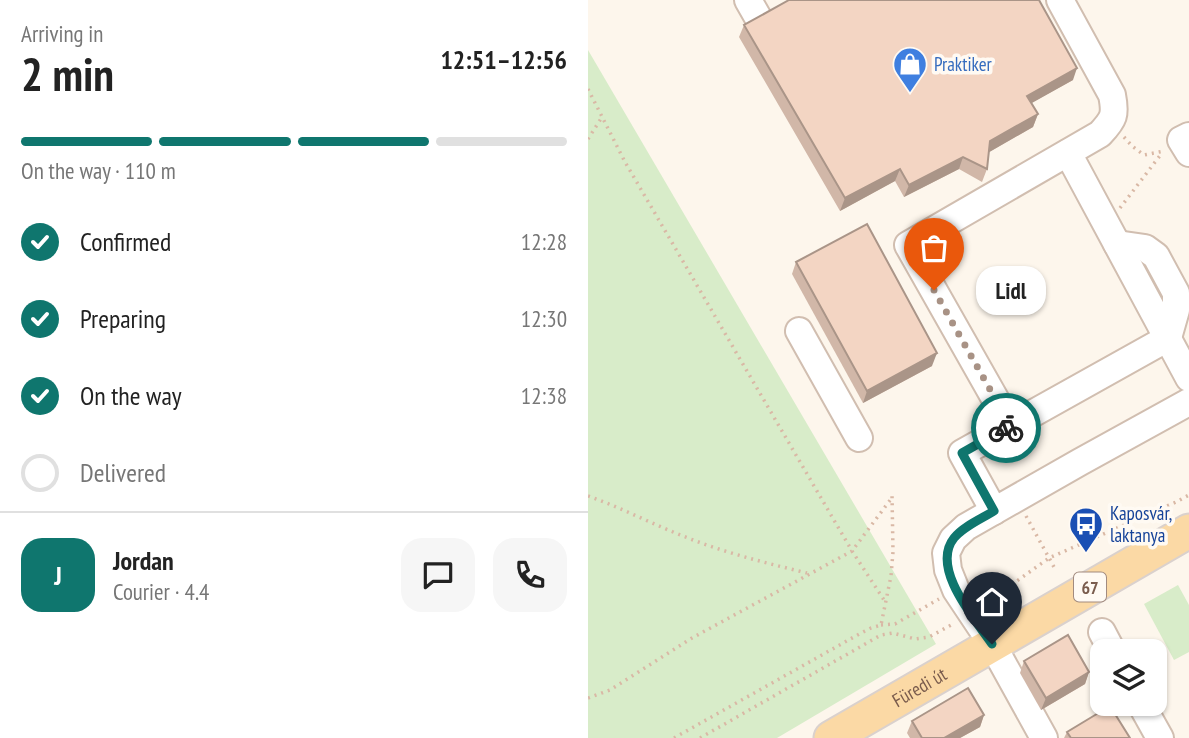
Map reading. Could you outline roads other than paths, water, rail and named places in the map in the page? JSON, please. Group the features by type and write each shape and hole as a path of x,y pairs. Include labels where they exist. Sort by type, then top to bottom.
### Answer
{"main road":[{"name":"Füredi út","path":"831,738 1189,531"}],"street":[{"path":"1010,425 908,245 1100,134 1112,121 1115,109 1111,95 1060,0"},
{"path":"1068,153 1189,378"},
{"path":"799,331 859,438"},
{"path":"1006,505 962,453 1168,338"},
{"path":"1044,738 992,644 956,590 948,570 946,553 953,539 966,527 1189,402"},
{"path":"1148,716 1160,738"}],"place":[{"name":"Praktiker","path":"910,94"},
{"name":"Lidl","path":"934,290"},
{"name":"Kaposvár, laktanya","path":"1086,554"}]}
